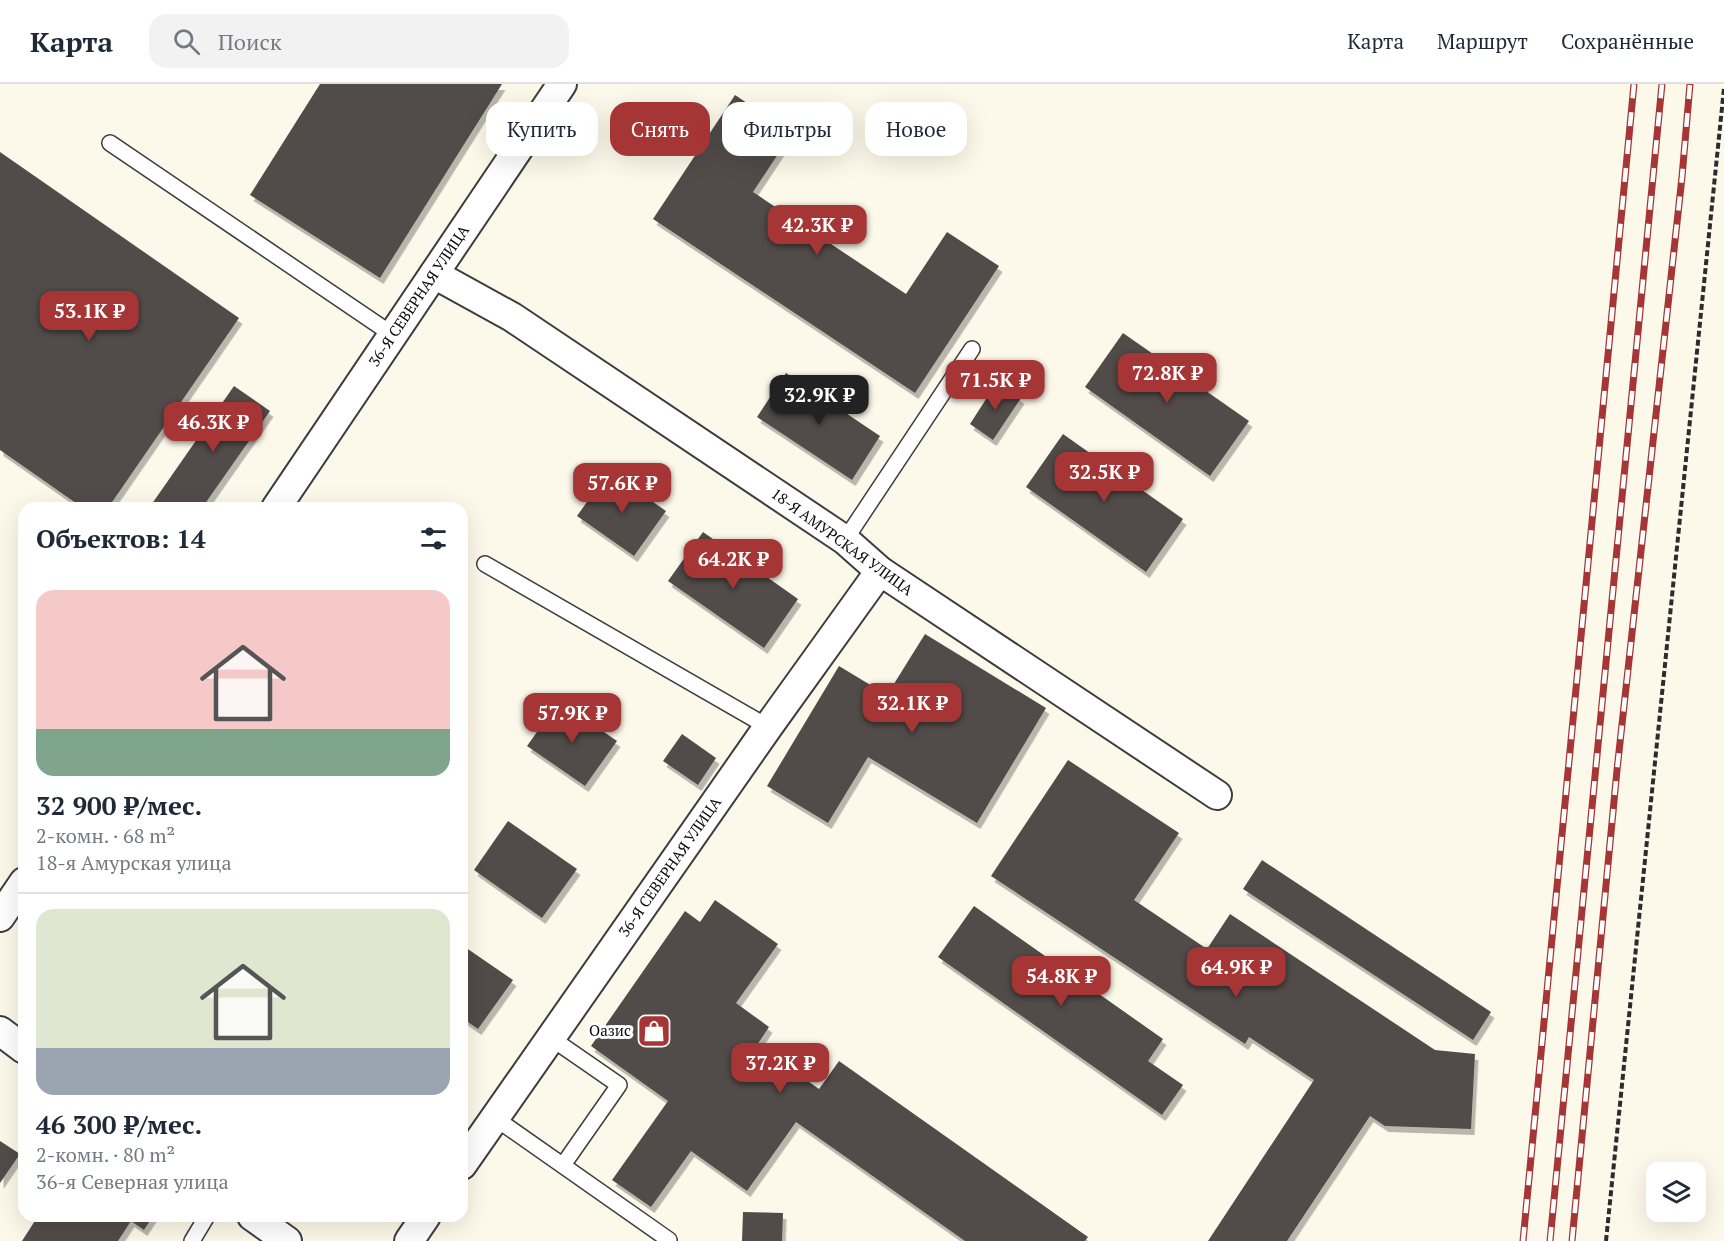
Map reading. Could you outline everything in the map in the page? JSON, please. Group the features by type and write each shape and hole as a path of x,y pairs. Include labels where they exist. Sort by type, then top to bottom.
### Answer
{"street":[{"name":"36-Я СЕВЕРНАЯ УЛИЦА","path":"280,502 562,84"},
{"name":"18-Я АМУРСКАЯ УЛИЦА","path":"434,274 512,317 845,540 880,571 1217,795"},
{"name":"36-Я СЕВЕРНАЯ УЛИЦА","path":"468,1156 768,727 880,571"},
{"path":"0,917 18,891"},
{"path":"0,1031 18,1044"},
{"path":"260,1222 287,1241"},
{"path":"409,1241 422,1222"}],"lane":[{"path":"110,143 393,335"},
{"path":"845,540 972,349"},
{"path":"485,564 768,727"},
{"path":"551,1038 619,1085 563,1166"},
{"path":"495,1118 669,1240"},
{"path":"192,1241 203,1222"}],"path":[{"path":"1606,1241 1724,88"}],"building":[{"path":"320,84 502,84 491,102 486,102 486,109 380,278 250,195"},
{"path":"735,95 746,102 730,102"},
{"path":"722,115 722,156 777,156 753,192 906,294 947,232 999,266 915,393 653,219 695,156 710,156 710,133"},
{"path":"0,152 239,318 112,502 74,502 0,450"},
{"path":"1123,333 1249,421 1210,476 1085,387"},
{"path":"786,373 880,436 852,480 757,417"},
{"path":"997,382 1021,398 993,440 970,424"},
{"path":"234,386 270,411 206,502 153,502"},
{"path":"1063,434 1183,519 1146,572 1026,487"},
{"path":"609,471 666,511 634,556 577,516"},
{"path":"703,532 798,599 764,648 668,581"},
{"path":"925,634 1046,708 977,823 868,757 828,823 767,786 839,666 887,695"},
{"path":"559,701 617,741 585,786 527,746"},
{"path":"682,734 716,758 698,785 663,761"},
{"path":"1068,760 1179,833 1134,900 1207,949 1230,914 1435,1050 1475,1054 1471,1129 1385,1126 1370,1116 1287,1241 1208,1241 1314,1080 1249,1037 1245,1044 991,876"},
{"path":"508,821 577,869 542,918 474,870"},
{"path":"1262,860 1491,1012 1473,1040 1243,889"},
{"path":"715,900 778,944 736,1003 769,1027 757,1045 819,1089 839,1061 1088,1237 1085,1241 965,1241 796,1122 747,1191 691,1151 651,1207 612,1180 668,1101 591,1046 685,911 700,922"},
{"path":"974,906 1163,1039 1148,1061 1183,1085 1162,1115 938,957"},
{"path":"468,949 513,980 478,1029 468,1022"},
{"path":"0,1141 18,1153 18,1157 0,1183"},
{"path":"743,1212 783,1213 782,1241 742,1241"},
{"path":"34,1222 130,1222 118,1241 22,1241"},
{"path":"132,1222 149,1222 144,1230"}],"railway":[{"path":"1523,1241 1634,84"},
{"path":"1550,1241 1662,84"},
{"path":"1572,1241 1617,770 1682,177 1690,84"}],"place":[{"name":"Оазис","path":"654,1031"}]}
